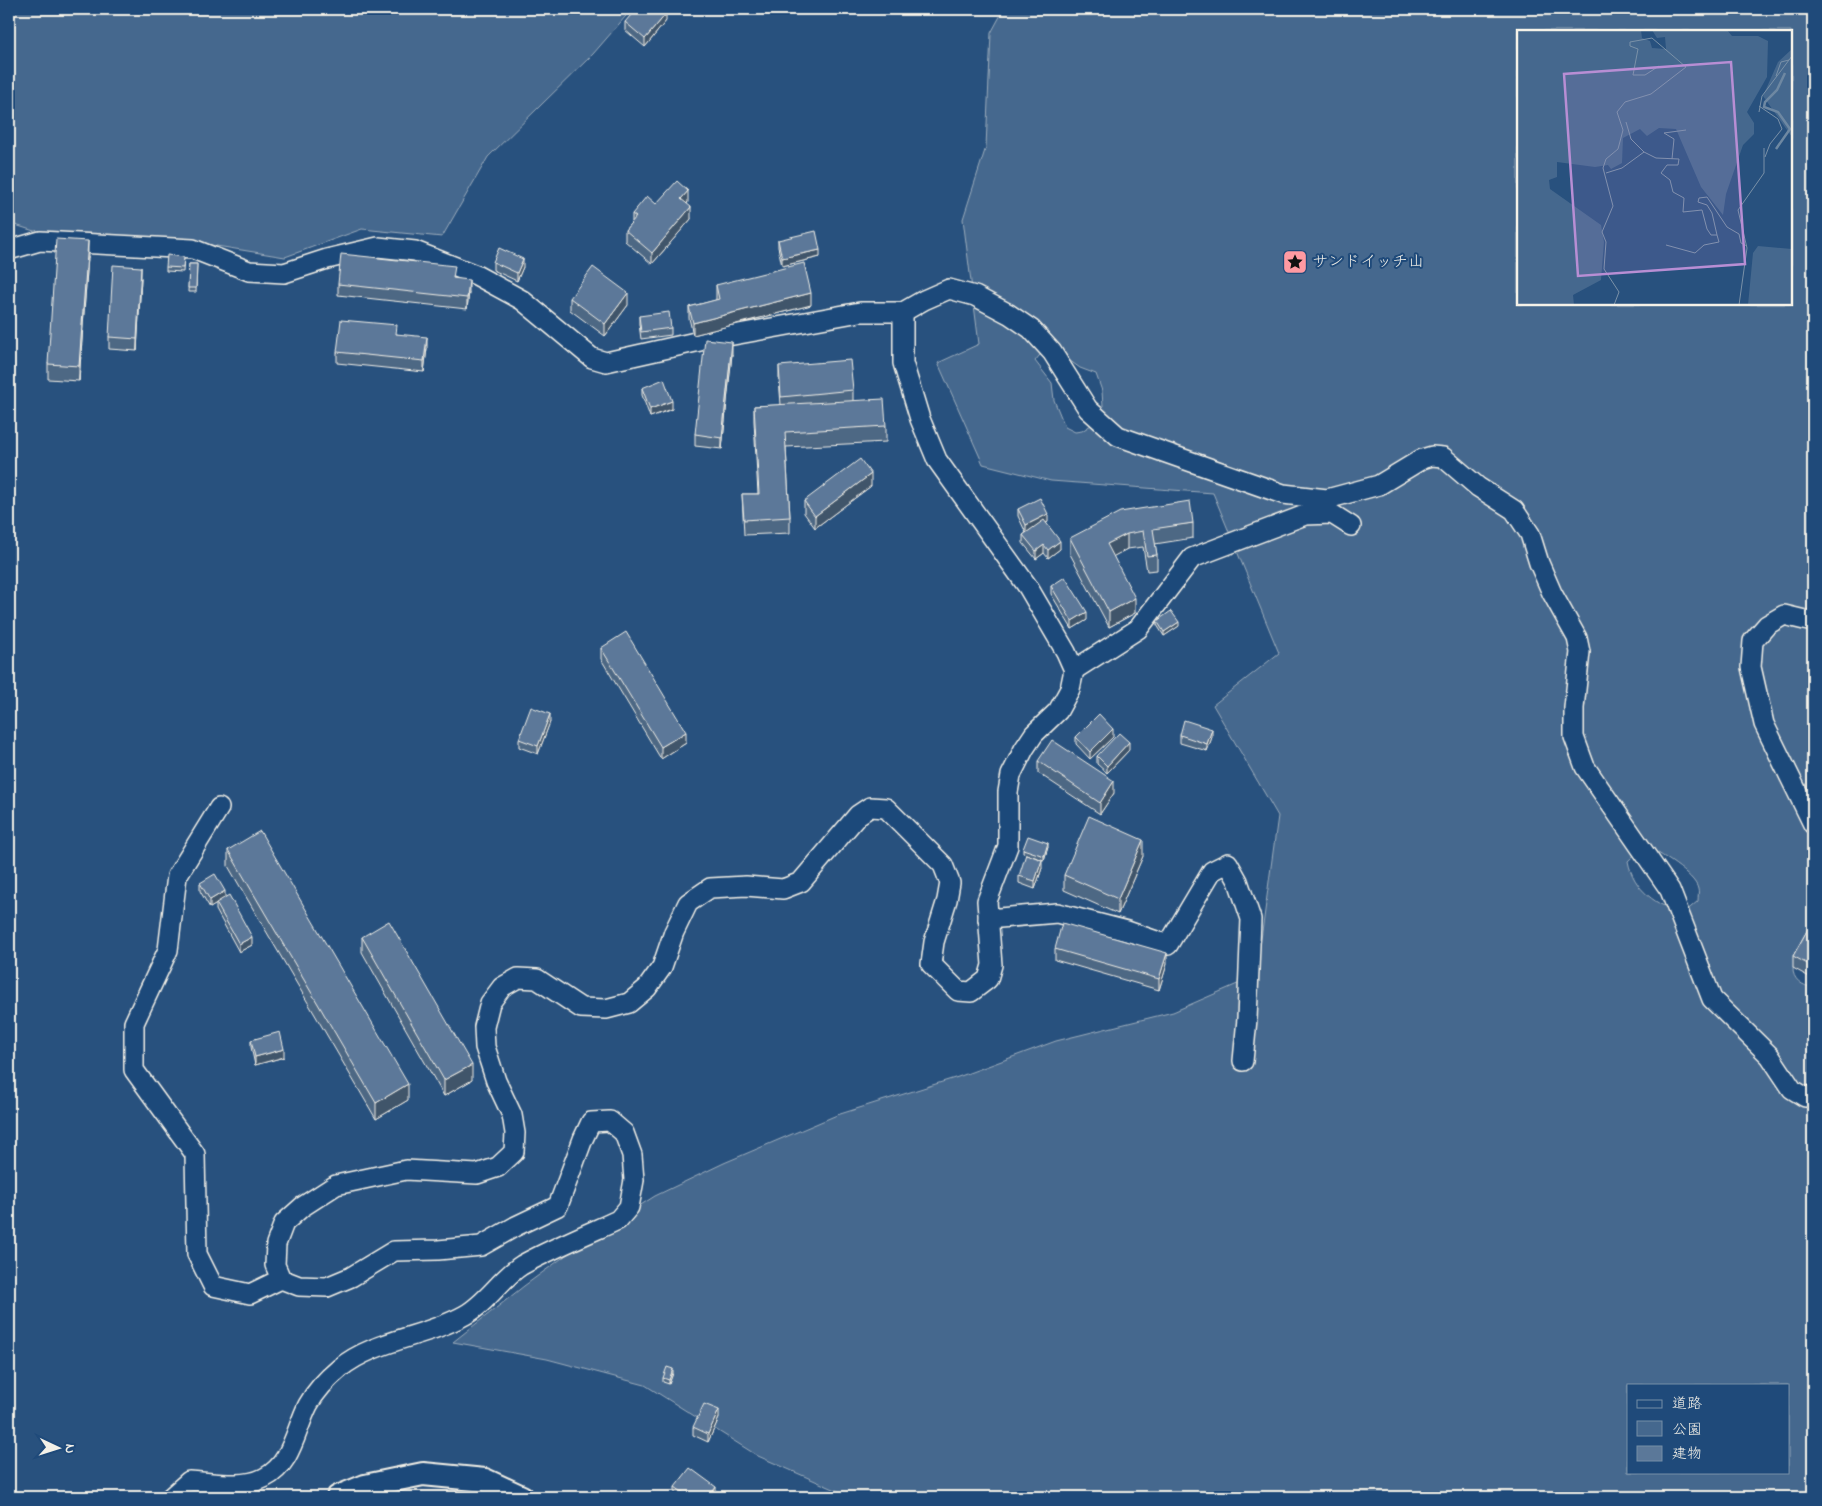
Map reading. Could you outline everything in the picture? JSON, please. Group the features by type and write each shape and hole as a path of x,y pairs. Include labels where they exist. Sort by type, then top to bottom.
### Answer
{"street":[{"path":"9,250 40,241 193,249 249,271 284,273 327,259 378,246 415,250 476,275 522,300 592,358 606,362 700,341 860,312 903,312 948,289 975,296 1009,314 1030,329 1052,352 1088,409 1118,436 1283,494 1327,499 1379,485 1422,459 1432,456 1443,457 1478,487 1514,510 1530,534 1539,563 1552,593 1577,638 1580,652 1574,708 1574,737 1585,768 1670,890 1712,999 1770,1056 1792,1089 1805,1097 1813,1095"},
{"path":"171,1497 189,1481 238,1484 262,1479 276,1471 292,1447 308,1405 320,1388 340,1368 363,1352 437,1328 467,1314 521,1266 618,1220 629,1207 634,1180 632,1155 624,1133 610,1122 592,1122 582,1139 558,1206 516,1226 481,1246 438,1250 394,1251 351,1277 327,1287 299,1286 281,1279 275,1265 276,1244 284,1223 302,1207 336,1184 406,1170 477,1174 498,1168 514,1152 515,1133 512,1115 485,1047 484,1027 490,1003 502,987 518,978 537,979 581,1008 606,1009 629,1004 647,988 662,966 674,932 688,903 710,888 746,886 783,889 801,882 858,814 870,807 886,808 944,865 950,882 934,942 931,964 958,991 971,992 988,979 992,965 987,901 1008,846 1008,792 1011,776 1024,749 1034,734 1058,711 1070,689 1074,670 1066,652 1028,587 937,460 920,419 903,362 903,312"},
{"path":"1074,670 1138,629 1192,558 1304,515 1332,514 1351,526"},
{"path":"1813,622 1784,616 1767,625 1753,641 1751,666 1764,724 1813,824"},
{"path":"219,808 177,876 168,950 134,1023 134,1070 195,1154 197,1254 213,1286 250,1294 281,1279"},
{"path":"988,919 1057,914 1127,931 1168,945 1212,871 1228,863 1238,881 1251,919 1247,1018 1243,1061"},
{"path":"338,1497 365,1486 423,1474 485,1480 522,1497"}],"green space":[{"path":"9,9 632,9 593,54 488,157 442,237 362,229 285,257 198,243 34,231 9,223"},
{"path":"1004,9 1813,9 1813,820 1810,831 1813,835 1813,931 1793,968 1793,972 1799,982 1813,987 1813,1497 852,1497 758,1456 645,1385 547,1359 453,1342 524,1286 595,1234 655,1196 724,1163 837,1115 958,1077 1056,1041 1173,1012 1256,976 1278,816 1213,705 1279,653 1213,493 1051,481 983,464 938,363 979,344 963,219 986,147 991,33","holes":["1048,345 1080,368 1096,374 1102,391 1103,406 1094,416 1091,425 1082,431 1075,432 1065,427 1054,400 1052,383 1035,361","1645,845 1675,864 1695,883 1698,889 1698,901 1684,913 1656,901 1635,880 1628,861"]}],"building":[{"path":"636,9 660,9 666,14 645,39 625,22"},
{"path":"677,181 688,191 681,199 691,207 652,253 625,230 636,217 632,214 647,196 656,204"},
{"path":"816,231 820,250 782,258 778,240"},
{"path":"56,239 88,241 79,366 48,364"},
{"path":"499,248 523,259 517,273 493,262"},
{"path":"341,254 455,266 453,278 469,280 467,298 338,284"},
{"path":"167,255 184,257 183,268 166,267"},
{"path":"804,263 811,293 693,323 689,307 719,299 716,285"},
{"path":"189,264 197,264 196,288 188,288"},
{"path":"113,265 141,267 137,339 109,337"},
{"path":"593,267 628,293 605,324 570,298"},
{"path":"669,312 671,328 641,332 639,316"},
{"path":"341,320 397,325 396,334 427,337 424,361 337,352"},
{"path":"705,339 732,342 722,438 695,434"},
{"path":"850,360 853,390 781,397 779,366"},
{"path":"664,379 672,401 650,409 642,388"},
{"path":"884,399 886,426 785,432 790,517 744,520 742,494 759,494 754,406"},
{"path":"860,459 871,474 815,516 804,501"},
{"path":"1040,498 1048,514 1026,525 1018,509"},
{"path":"1190,501 1193,523 1153,529 1157,555 1147,556 1143,531 1127,534 1107,544 1135,598 1109,612 1070,538 1120,512"},
{"path":"1044,520 1060,541 1048,550 1044,545 1036,551 1023,535"},
{"path":"1065,577 1087,612 1072,621 1051,586"},
{"path":"1171,611 1179,622 1164,632 1157,621"},
{"path":"626,632 686,732 661,747 601,648"},
{"path":"531,707 550,714 538,746 519,739"},
{"path":"1099,714 1113,729 1090,752 1076,737"},
{"path":"1184,720 1212,729 1207,744 1180,735"},
{"path":"1119,733 1129,742 1107,766 1097,756"},
{"path":"1052,740 1114,781 1100,803 1038,761"},
{"path":"1089,816 1143,840 1118,899 1064,875"},
{"path":"260,831 408,1084 376,1103 228,850"},
{"path":"1028,836 1048,843 1044,856 1023,849"},
{"path":"1026,854 1042,860 1035,881 1019,876"},
{"path":"215,874 225,891 210,900 200,883"},
{"path":"229,895 252,937 239,944 216,903"},
{"path":"1813,920 1813,967 1793,956"},
{"path":"389,921 472,1065 444,1080 362,937"},
{"path":"1062,923 1167,953 1159,979 1055,949"},
{"path":"280,1032 284,1049 255,1057 251,1040"},
{"path":"667,1367 673,1369 669,1380 663,1378"},
{"path":"704,1404 719,1410 708,1434 693,1427"},
{"path":"690,1468 716,1487 709,1497 689,1497 675,1487"}],"place":[{"name":"サンドイッチ山","path":"1295,262"}]}
